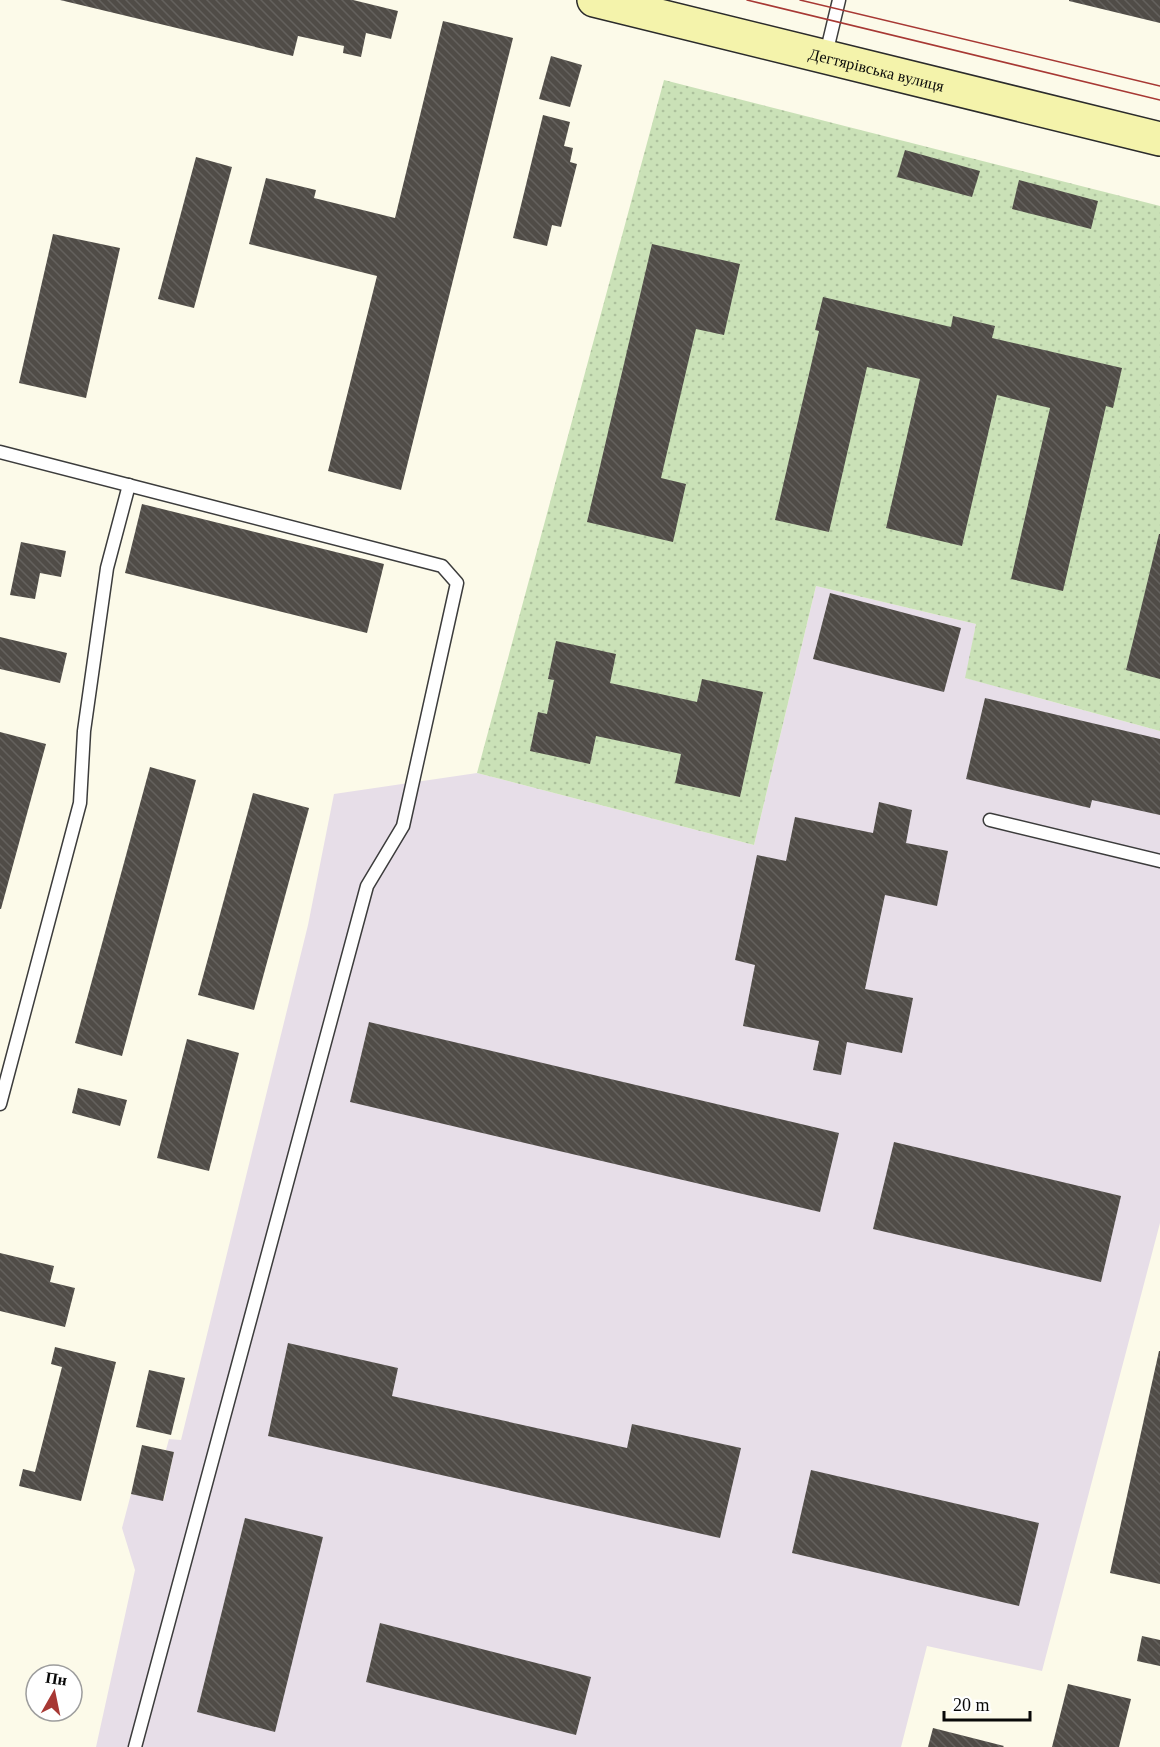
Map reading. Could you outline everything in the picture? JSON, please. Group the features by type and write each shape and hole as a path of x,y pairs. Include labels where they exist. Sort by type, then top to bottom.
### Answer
{"main road":[{"name":"Дегтярівська вулиця","path":"594,0 1160,140"}],"lane":[{"path":"826,56 839,0"},
{"path":"0,452 442,566 456,583 403,826 367,886 135,1747"},
{"path":"0,1104 80,803 84,731 107,568 129,485"},
{"path":"990,820 1160,861"}],"shaded area":[{"path":"816,586 976,624 966,678 1160,731 1160,1223 1042,1671 927,1646 901,1747 96,1747 135,1570 122,1528 131,1494 164,1500 174,1452 166,1450 169,1439 181,1440 308,925 334,794 477,773 754,845"}],"green space":[{"path":"664,80 1160,206 1160,731 965,678 976,624 816,586 754,845 477,773"}],"building":[{"path":"60,0 353,0 398,11 391,39 366,33 361,57 343,53 344,46 298,36 293,56"},
{"path":"1160,0 1160,23 1069,1"},
{"path":"443,21 513,38 401,490 328,471 377,276 249,244 266,178 316,190 314,198 395,218"},
{"path":"551,56 582,65 570,107 539,99"},
{"path":"543,115 570,122 564,146 573,148 570,162 577,164 561,227 552,225 547,246 513,238"},
{"path":"905,150 980,171 972,197 897,177"},
{"path":"196,157 232,167 194,308 158,299"},
{"path":"1019,180 1098,201 1091,229 1012,209"},
{"path":"53,234 120,248 86,398 19,383"},
{"path":"652,244 740,264 724,335 696,329 661,478 686,484 673,542 587,522"},
{"path":"823,297 951,327 953,316 995,326 992,338 1122,368 1113,408 1106,406 1063,591 1011,579 1050,408 997,395 962,546 886,528 920,379 867,367 829,532 775,520 819,331 815,330"},
{"path":"142,504 384,564 367,633 125,573"},
{"path":"1160,534 1160,679 1126,670"},
{"path":"21,542 66,551 61,577 40,573 35,599 10,595"},
{"path":"830,593 961,628 944,692 813,659"},
{"path":"0,637 67,653 60,683 0,669"},
{"path":"556,641 616,654 610,683 697,702 702,679 763,692 740,797 675,783 681,754 596,736 590,764 530,751 538,712 547,714 554,680 548,679"},
{"path":"985,698 1160,739 1160,815 1092,800 1090,808 966,779"},
{"path":"0,732 46,744 1,909 0,909"},
{"path":"150,767 196,780 122,1056 75,1043"},
{"path":"253,793 309,808 254,1010 198,995"},
{"path":"879,802 912,810 906,843 948,851 937,906 885,895 865,989 913,998 902,1053 847,1042 841,1075 813,1070 819,1041 743,1026 755,965 735,960 757,855 786,861 795,817 873,833"},
{"path":"369,1022 839,1133 820,1212 350,1102"},
{"path":"187,1039 239,1053 209,1171 157,1158"},
{"path":"78,1088 127,1100 120,1126 72,1113"},
{"path":"894,1142 1121,1196 1101,1282 873,1229"},
{"path":"0,1253 54,1266 50,1282 75,1288 65,1327 0,1311"},
{"path":"288,1343 398,1368 392,1396 627,1448 632,1424 741,1448 720,1538 268,1436"},
{"path":"55,1347 116,1362 81,1501 19,1486 23,1469 35,1472 62,1367 51,1364"},
{"path":"1160,1351 1160,1584 1110,1573"},
{"path":"149,1370 185,1378 171,1435 136,1427"},
{"path":"142,1445 174,1452 163,1501 131,1494"},
{"path":"811,1470 1039,1523 1019,1606 792,1553"},
{"path":"245,1518 323,1537 275,1732 197,1712"},
{"path":"380,1623 591,1677 576,1735 366,1682"},
{"path":"1142,1636 1160,1640 1160,1666 1137,1661"},
{"path":"1068,1684 1131,1699 1119,1747 1052,1747"},
{"path":"933,1728 1004,1746 928,1747"}],"tram line":[{"path":"747,0 1160,100"},
{"path":"800,0 1160,86"}]}
